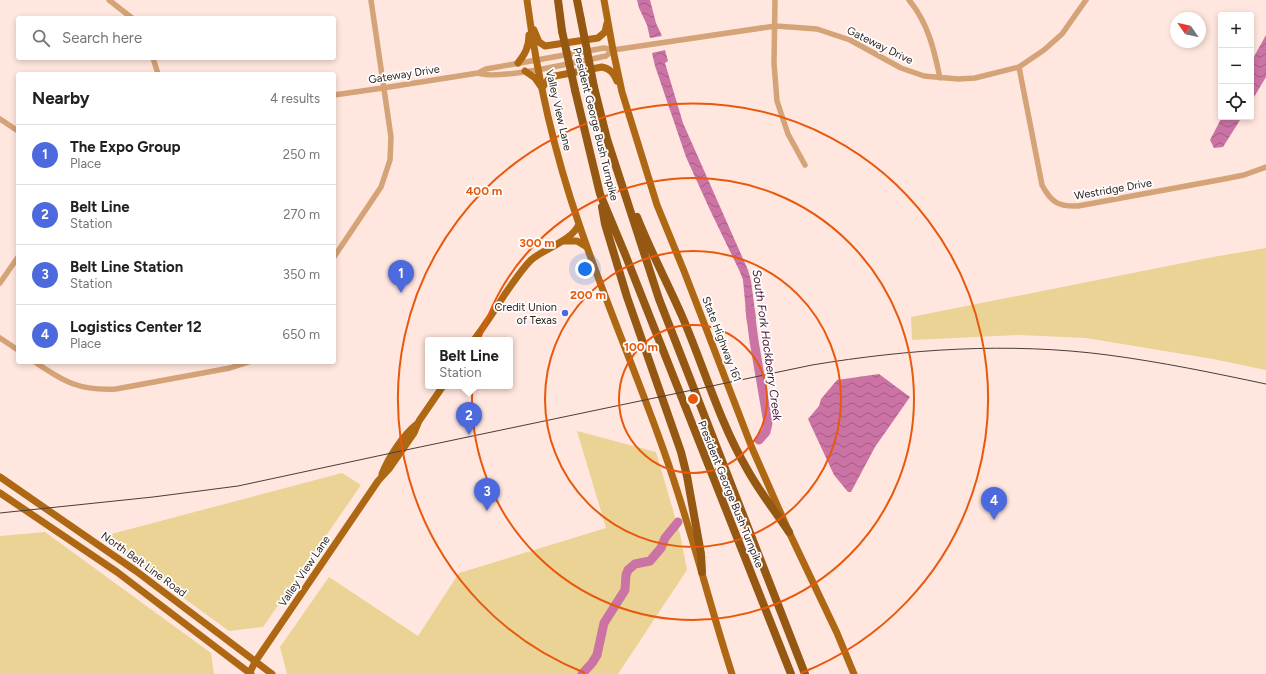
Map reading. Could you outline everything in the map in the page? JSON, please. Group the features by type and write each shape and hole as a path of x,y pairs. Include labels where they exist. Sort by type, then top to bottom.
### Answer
{"highway":[{"name":"President George Bush Turnpike","path":"558,0 562,31 600,194 626,254 791,674"},
{"name":"President George Bush Turnpike","path":"578,0 594,87 607,139 659,299 805,674"},
{"path":"620,180 628,194 646,240 682,315 734,444 747,469 789,532"},
{"path":"600,194 605,224 627,297 681,452 687,476 701,554 702,572"}],"main road":[{"name":"Valley View Lane","path":"527,0 536,59 554,143 579,224"},
{"name":"State Highway 161","path":"604,0 622,92 657,205 752,448 854,674"},
{"path":"530,23 539,42 545,46 598,38 605,32 608,21"},
{"path":"518,63 524,56 529,45 530,23"},
{"path":"525,71 535,78 542,88 550,77 602,67 607,68 613,73 622,92"},
{"path":"476,337 517,276 527,265 542,252 563,241 572,234 579,224"},
{"path":"579,224 673,475 732,674"},
{"path":"563,241 576,241 587,247"},
{"name":"Valley View Lane","path":"250,674 255,662 378,481 414,433 419,422 441,389"},
{"name":"North Belt Line Road","path":"0,477 136,571 272,674"},
{"name":"North Belt Line Road","path":"0,493 117,572 250,674"}],"street":[{"path":"109,0 129,16"},
{"path":"336,254 380,187 392,150 371,0"},
{"path":"775,0 774,63 777,101 788,134 805,165"},
{"path":"908,0 927,28 933,45 940,78"},
{"name":"Gateway Drive","path":"336,95 478,73 486,69 536,59 604,48 613,50 775,26 818,29 833,34 850,40 902,68 924,76 940,78 975,78 1018,67 1044,50 1062,34 1086,0"},
{"name":"Gateway Drive","path":"478,73 487,75 538,69 606,56 613,50"},
{"path":"154,60 157,72"},
{"name":"Westridge Drive","path":"1018,67 1042,185 1054,202 1067,207 1078,206 1244,175 1266,167"},
{"path":"0,119 16,130"},
{"path":"0,283 16,260"},
{"path":"0,338 16,349"},
{"path":"38,364 58,377 73,384 90,389 104,390 225,369 242,364"}],"shaded area":[{"path":"1266,248 1266,370 1213,359 1086,338 1020,335 912,340 911,317 1213,257"},
{"path":"577,431 656,452 680,534 687,570 618,674 287,674 280,647 329,577 418,636 459,573 606,528"},
{"path":"342,473 361,485 263,627 229,631 100,537"},
{"path":"45,532 211,653 214,674 0,674 0,536"}],"water":[{"path":"637,0 650,0 656,23 662,36 650,38 647,25"},
{"path":"1266,35 1266,77 1254,97 1254,84 1254,57"},
{"path":"665,50 668,61 665,63 683,123 748,270 756,319 747,323 743,280 686,157 655,66 652,53"},
{"path":"1220,120 1240,120 1223,147 1214,148 1210,140"},
{"path":"879,374 910,397 875,447 851,492 848,492 834,475 808,419 819,406 821,399 837,380"}],"waterway":[{"name":"South Fork Hackberry Creek","path":"750,310 768,423 766,432 759,440"},
{"name":"South Fork Hackberry Creek","path":"582,674 597,655 604,623 625,590 626,575 628,570 635,564 650,561 661,548 665,538 678,522"}],"tram line":[{"path":"0,513 153,497 238,486 812,365 849,359 922,351 996,348 1071,351 1148,361 1266,384"}],"place":[{"name":"The Expo Group","path":"401,293"},
{"name":"Credit Union of Texas","path":"565,313"},
{"name":"Belt Line","path":"469,435"},
{"name":"Belt Line Station","path":"487,511"},
{"name":"Logistics Center 12","path":"994,520"}]}
